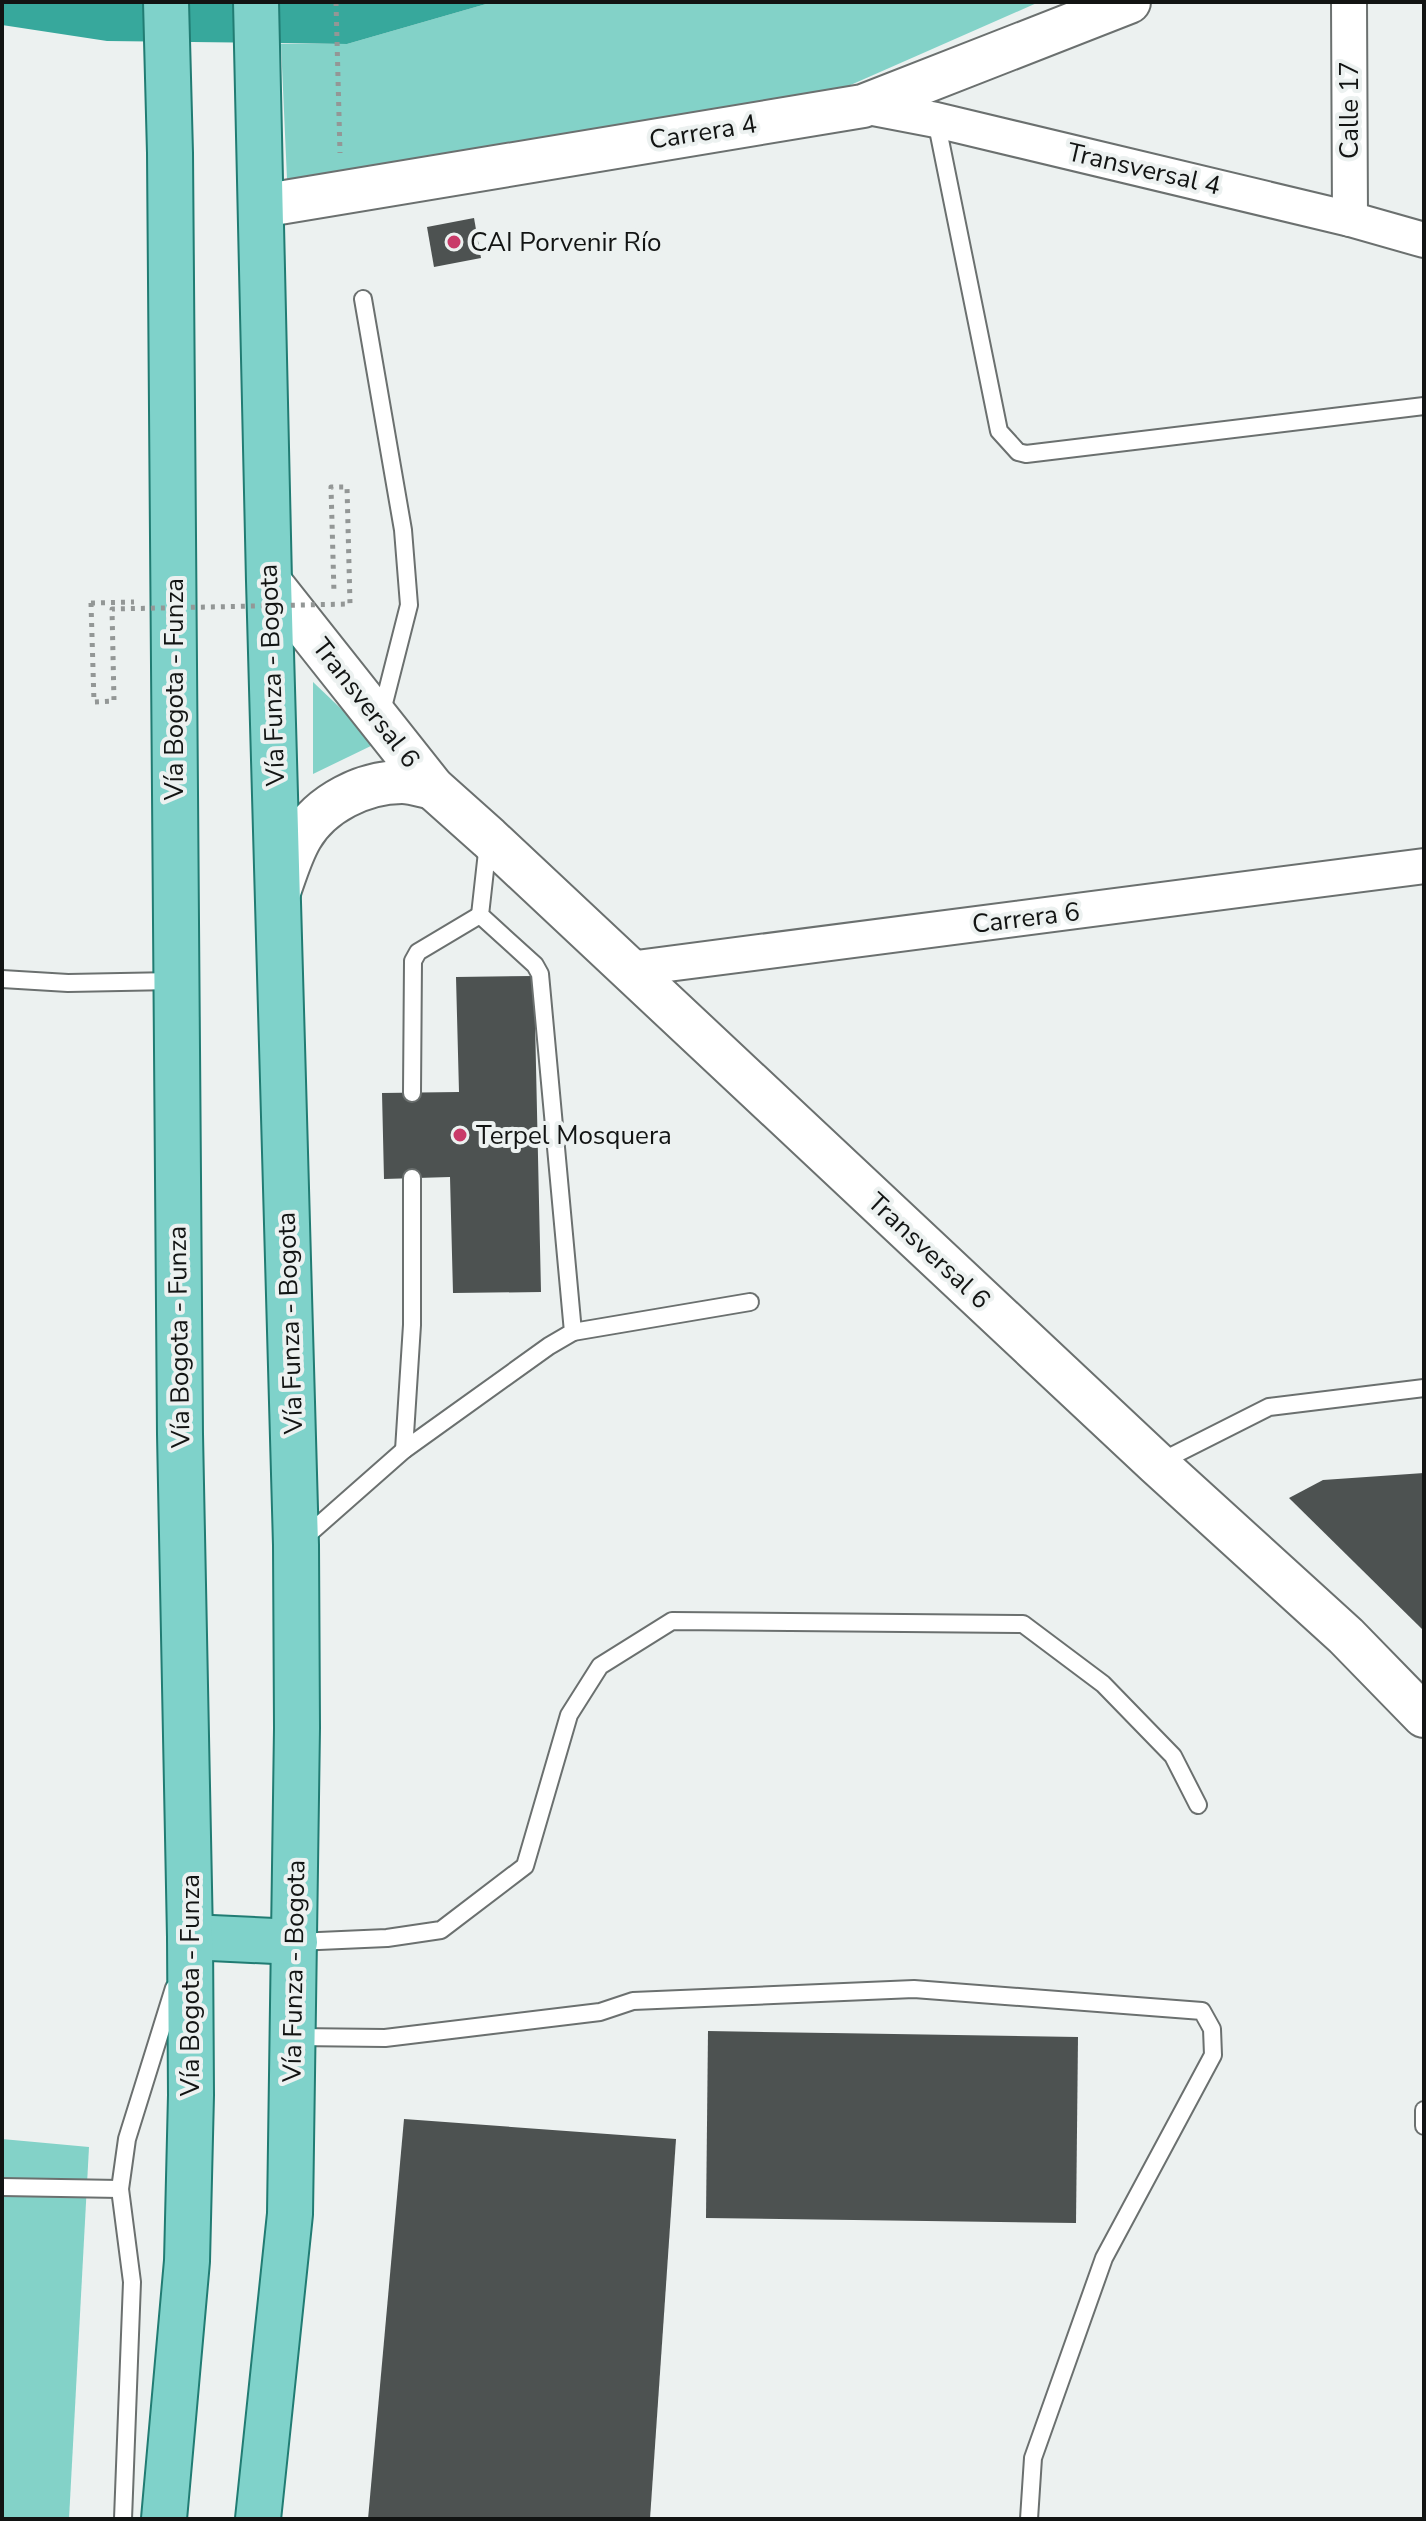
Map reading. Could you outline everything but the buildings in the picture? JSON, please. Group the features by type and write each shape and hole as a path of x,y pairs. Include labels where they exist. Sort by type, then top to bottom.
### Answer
{"main road":[{"name":"Vía Bogota - Funza","path":"164,2519 187,2261 190,1937 180,1450 170,153 166,2"},
{"name":"Vía Funza - Bogota","path":"256,2 296,1545 295,1942 290,2214 258,2519"},
{"path":"190,1937 295,1942"}],"street":[{"name":"Carrera 4","path":"261,206 863,106 1129,2"},
{"name":"Calle 17","path":"1349,2 1350,219"},
{"name":"Transversal 4","path":"863,106 936,120 1350,219 1424,240"},
{"name":"Transversal 6","path":"269,581 433,788 1157,1464 1346,1636 1424,1716"},
{"name":"Transversal 6","path":"278,895 302,835 322,812 347,795 374,784 405,781 433,788"},
{"name":"Carrera 6","path":"629,969 1424,866"}],"lane":[{"path":"936,120 999,431 1018,452 1026,454 1424,406"},
{"path":"363,299 403,530 409,605 380,721"},
{"path":"480,915 489,838"},
{"path":"412,1093 413,961 418,952 480,915"},
{"path":"480,915 535,965 540,974 573,1332"},
{"path":"2,979 68,983 176,981"},
{"path":"404,1450 412,1325 412,1178"},
{"path":"296,1545 404,1450 573,1332 750,1302"},
{"path":"1157,1464 1269,1407 1424,1388"},
{"path":"295,1942 387,1938 441,1930 525,1866 569,1715 600,1666 672,1621 1023,1624 1103,1684 1163,1745 1173,1756 1198,1805"},
{"path":"123,2519 132,2282 120,2189 127,2139 190,1937"},
{"path":"293,2037 385,2038 600,2012 633,2001 914,1989 1202,2011 1212,2029 1213,2055 1104,2258 1033,2458 1029,2519"},
{"path":"1424,2110 1424,2126"},
{"path":"2,2187 120,2189"}],"path":[{"path":"336,2 340,158"},
{"path":"91,603 94,702 114,701 112,609 350,604 347,487 331,487 334,593"}],"shaded area":[{"path":"2,2 493,2 347,44 107,41 2,25"},
{"path":"493,2 1039,2 846,87 287,179 281,44 347,44"},
{"path":"313,682 377,743 313,774"},
{"path":"2,2139 89,2147 69,2519 2,2519"}],"place":[{"name":"CAI Porvenir Río","path":"454,242"},
{"name":"Terpel Mosquera","path":"460,1135"}]}
